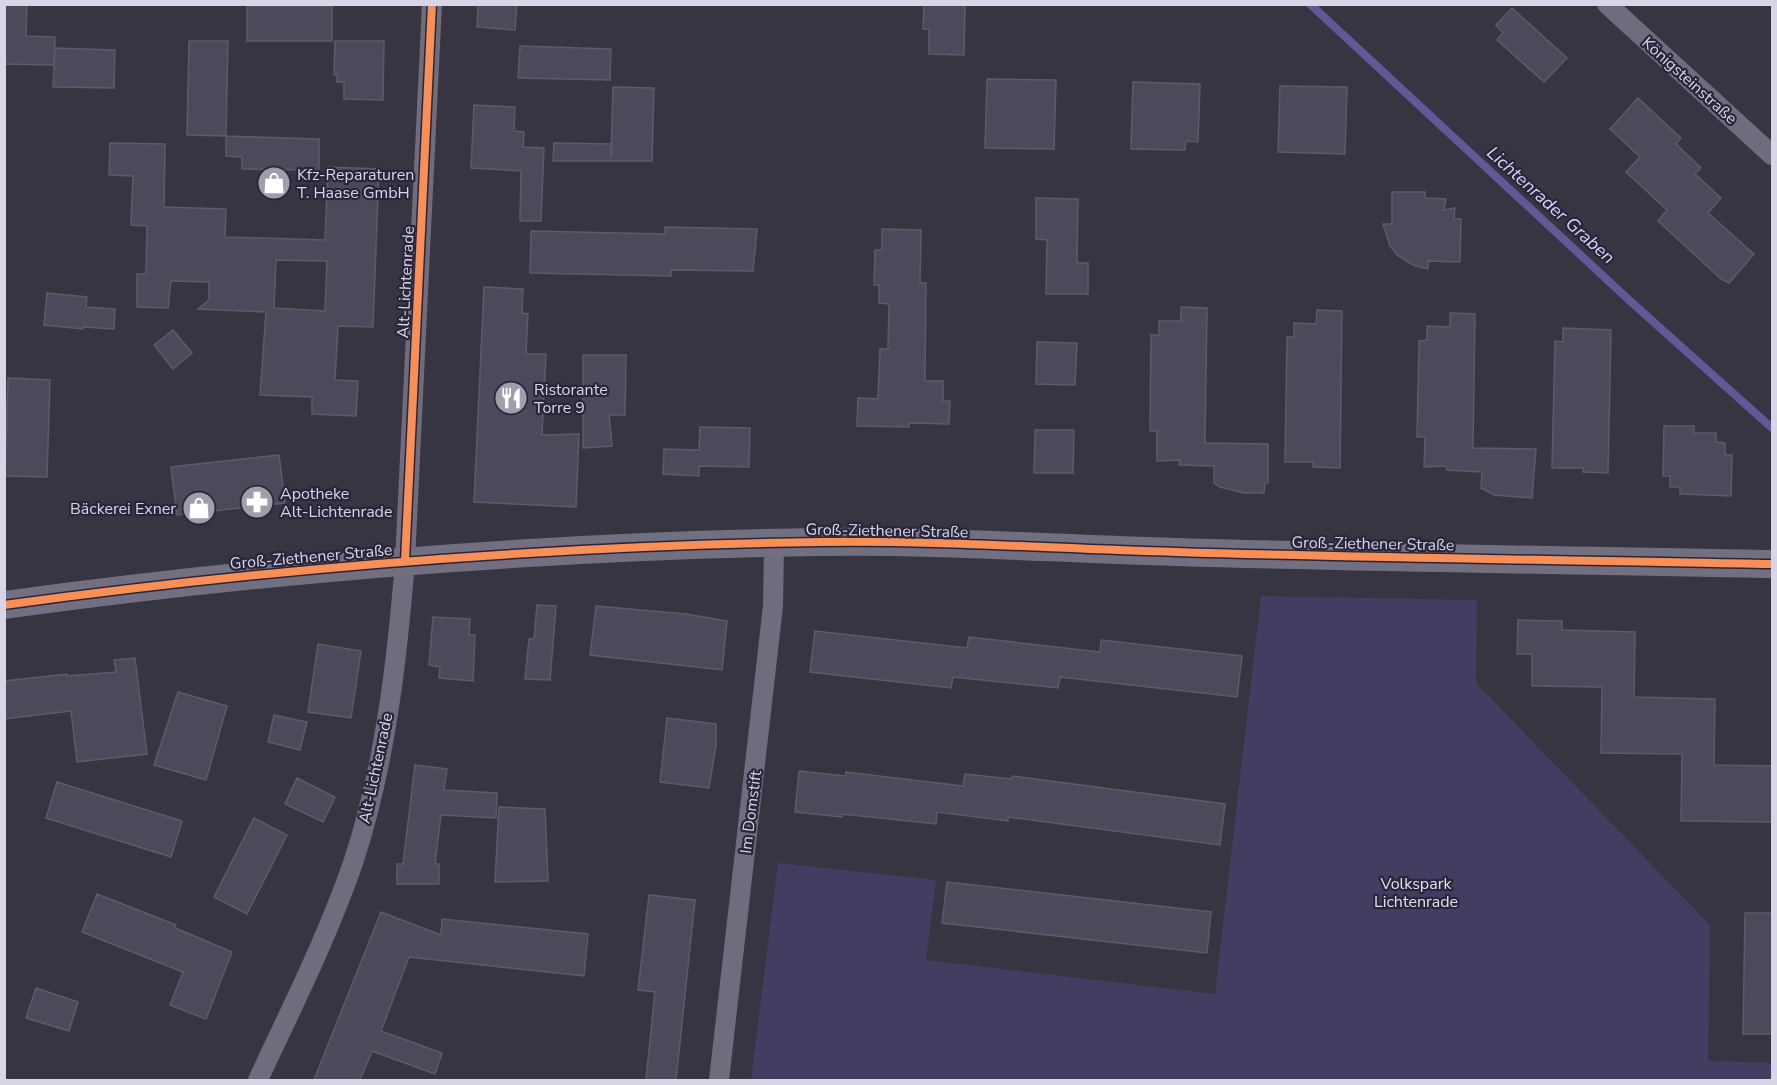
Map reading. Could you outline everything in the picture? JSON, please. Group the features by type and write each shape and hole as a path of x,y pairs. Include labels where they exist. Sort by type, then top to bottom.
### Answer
{"street":[{"name":"Alt-Lichtenrade","path":"258,1080 329,925 363,828 383,741 399,632 405,561 432,4"},
{"name":"Königsteinstraße","path":"1607,4 1773,155"},
{"name":"Groß-Ziethener Straße","path":"4,605 189,582 405,561 612,548 774,543 903,543 1307,556 1773,564"},
{"name":"Im Domstift","path":"719,1080 773,606 774,543"}],"green space":[{"name":"Volkspark Lichtenrade","path":"1261,596 1477,600 1476,683 1710,925 1708,1061 1772,1063 1772,1080 751,1080 778,863 936,880 926,960 1215,994"}],"building":[{"path":"4,4 27,4 26,36 55,37 54,65 4,64"},
{"path":"478,4 517,4 515,30 477,27"},
{"path":"924,4 965,4 964,55 929,54 929,29 923,29"},
{"path":"247,6 332,6 332,41 247,41"},
{"path":"1512,8 1567,58 1544,82 1497,40 1503,33 1496,25"},
{"path":"189,41 228,41 226,136 187,135"},
{"path":"335,41 384,41 383,100 344,99 344,82 337,82 337,75 334,75"},
{"path":"520,46 611,49 610,80 518,78"},
{"path":"55,48 115,50 114,88 53,87"},
{"path":"987,79 1056,80 1054,149 985,148"},
{"path":"1133,82 1200,84 1198,142 1186,141 1185,150 1131,149"},
{"path":"1280,86 1347,87 1345,154 1278,152"},
{"path":"613,87 654,88 652,161 553,161 554,143 611,144"},
{"path":"1638,98 1681,138 1676,144 1701,168 1695,174 1721,198 1708,213 1754,254 1729,283 1721,279 1658,221 1667,210 1626,172 1640,157 1610,129"},
{"path":"474,105 515,107 514,131 524,132 523,147 544,148 541,221 520,221 521,171 471,168"},
{"path":"226,136 319,139 319,170 242,169 242,157 226,156"},
{"path":"110,143 165,144 164,207 226,209 225,237 325,240 328,167 379,169 373,327 338,326 335,380 358,381 356,416 312,414 312,397 260,395 266,312 198,309 209,300 209,282 171,281 168,308 137,307 137,274 146,274 147,226 131,225 133,176 109,175","holes":["276,260 327,261 325,311 274,308"]},
{"path":"1392,192 1425,192 1425,198 1446,199 1444,210 1455,208 1454,219 1461,219 1460,262 1428,261 1428,269 1413,265 1397,255 1390,246 1383,224 1392,224"},
{"path":"1036,198 1078,199 1077,263 1088,263 1088,294 1046,294 1047,240 1036,239"},
{"path":"665,227 757,229 753,271 671,270 671,276 530,273 531,231 665,234"},
{"path":"882,229 921,230 920,283 926,283 925,381 943,381 943,401 950,401 949,424 909,423 909,427 857,426 858,398 878,399 880,349 888,349 889,304 879,303 879,285 874,285 875,250 882,250"},
{"path":"484,287 523,289 522,313 528,314 526,354 546,354 542,435 579,434 576,507 474,502"},
{"path":"47,293 87,297 86,307 115,309 114,329 44,325"},
{"path":"1181,307 1207,308 1205,443 1268,444 1268,483 1265,483 1264,493 1244,493 1220,487 1214,483 1214,466 1179,465 1180,460 1157,461 1157,431 1150,431 1151,335 1159,335 1159,321 1181,321"},
{"path":"1317,310 1342,311 1340,468 1313,467 1313,462 1285,462 1287,337 1294,337 1294,323 1316,324"},
{"path":"1450,313 1475,314 1473,448 1536,449 1532,498 1494,495 1481,488 1482,472 1447,470 1446,466 1424,467 1425,437 1417,437 1419,341 1427,340 1427,326 1450,327"},
{"path":"1563,328 1611,330 1608,473 1583,472 1583,468 1552,468 1555,341 1563,342"},
{"path":"173,330 192,353 173,369 154,345"},
{"path":"1037,342 1077,343 1075,385 1036,384"},
{"path":"583,355 626,355 625,415 609,415 612,446 583,448"},
{"path":"8,378 50,380 47,477 5,476"},
{"path":"1664,426 1694,426 1694,433 1716,433 1716,442 1725,443 1725,455 1732,455 1731,496 1680,494 1680,487 1670,487 1670,476 1663,476"},
{"path":"700,427 750,428 749,467 699,466 699,476 663,474 664,449 699,450"},
{"path":"1035,430 1074,430 1073,473 1034,473"},
{"path":"279,455 285,503 177,515 171,467"},
{"path":"537,605 556,606 550,680 525,679 529,639 534,639"},
{"path":"596,606 686,614 727,621 722,670 590,655"},
{"path":"433,617 470,619 469,635 475,635 473,681 439,678 440,667 429,665"},
{"path":"1518,620 1562,621 1562,630 1635,632 1634,697 1715,699 1714,765 1773,766 1773,822 1681,821 1682,754 1601,753 1602,687 1532,686 1532,654 1517,654"},
{"path":"815,631 967,648 969,637 1100,652 1101,640 1242,656 1237,697 1060,677 1058,688 953,677 951,688 810,672"},
{"path":"318,644 361,651 351,718 308,712"},
{"path":"135,658 147,754 77,762 71,711 4,719 4,681 67,674 67,676 116,672 114,660"},
{"path":"178,692 227,706 206,780 154,765"},
{"path":"274,715 307,722 300,750 268,742"},
{"path":"667,718 716,724 716,745 709,788 660,782"},
{"path":"415,765 447,769 444,790 497,793 496,818 441,815 435,864 439,864 439,884 397,884 397,864 403,864"},
{"path":"799,771 846,776 846,772 963,786 965,774 1012,779 1012,776 1225,804 1220,845 1008,817 1008,821 937,812 936,824 842,814 842,817 795,812"},
{"path":"297,778 335,797 323,822 285,804"},
{"path":"57,782 182,821 171,857 46,818"},
{"path":"499,807 545,809 548,881 495,882"},
{"path":"254,818 287,835 247,914 214,897"},
{"path":"947,882 1211,912 1207,953 942,923"},
{"path":"97,894 176,925 175,928 232,952 206,1019 170,1005 183,972 82,932"},
{"path":"649,895 695,900 676,1080 646,1080 655,992 638,990"},
{"path":"381,912 441,935 442,919 588,934 584,976 409,957 381,1031 442,1053 435,1074 372,1051 360,1080 314,1080"},
{"path":"1745,913 1773,913 1773,1034 1743,1034"},
{"path":"36,988 78,1002 69,1031 26,1018"}],"waterway":[{"name":"Lichtenrader Graben","path":"1310,4 1629,300 1772,428"}],"cycle path":[{"path":"405,561 432,4"},
{"path":"4,605 207,580 411,561 718,544 909,542 1132,551 1772,564"}],"place":[{"name":"Kfz-Reparaturen T. Haase GmbH","path":"274,183"},
{"name":"Ristorante Torre 9","path":"511,398"},
{"name":"Apotheke Alt-Lichtenrade","path":"257,502"},
{"name":"Bäckerei Exner","path":"199,508"}]}
